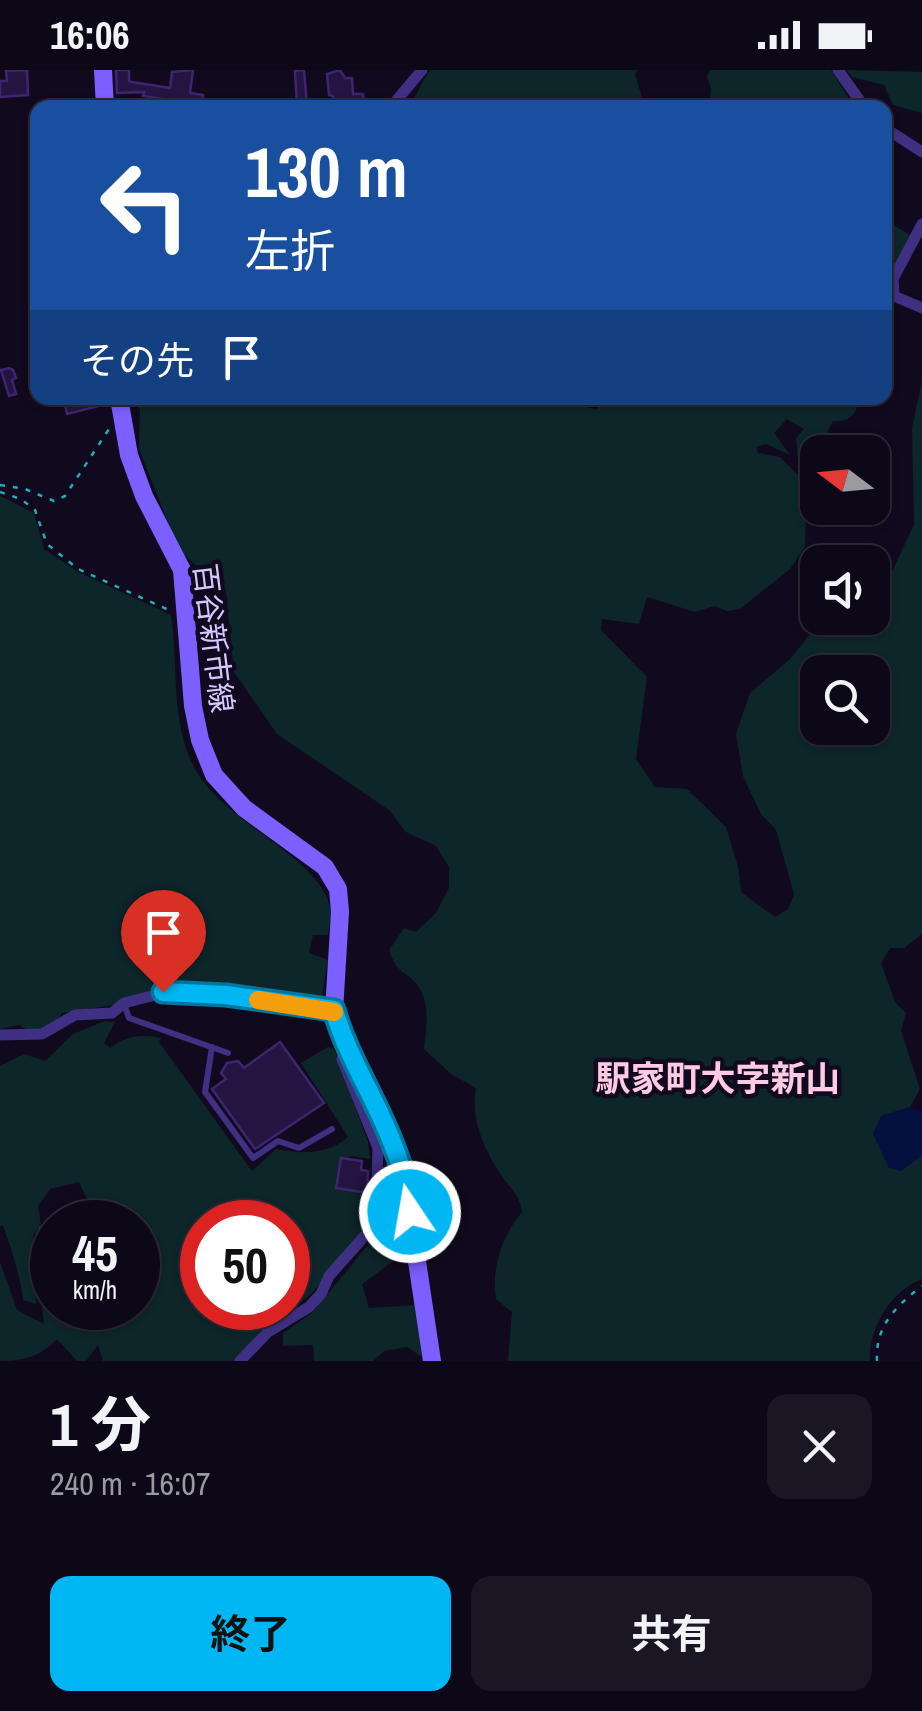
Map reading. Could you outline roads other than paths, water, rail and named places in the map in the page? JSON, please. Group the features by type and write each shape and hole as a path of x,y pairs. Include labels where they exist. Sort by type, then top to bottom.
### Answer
{"main road":[{"path":"103,70 105,100"},
{"name":"百谷新市線","path":"120,405 144,496 182,570 193,706 200,740 214,775 244,808 325,867 338,889 334,1010 404,1176 432,1361"}],"street":[{"path":"397,100 422,70"},
{"path":"838,70 859,100"},
{"path":"892,133 922,152"},
{"path":"922,224 893,279 894,296 922,308"},
{"path":"0,1035 42,1034 75,1015 112,1012 124,1003 163,992 226,995 334,1010"},
{"path":"240,1361 268,1332 322,1294 330,1276 370,1230 376,1211 378,1148 342,1059 347,1046"}],"lane":[{"path":"124,1003 129,1018 228,1053"},
{"path":"212,1048 206,1092 252,1158 278,1141 299,1148 332,1129"}],"district":[{"name":"駅家町大字新山","path":"718,1078"}]}
